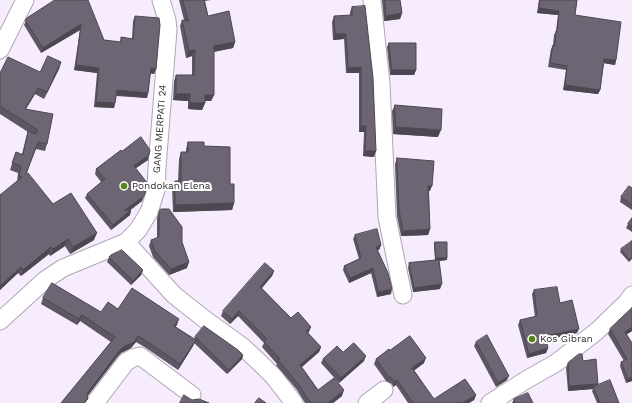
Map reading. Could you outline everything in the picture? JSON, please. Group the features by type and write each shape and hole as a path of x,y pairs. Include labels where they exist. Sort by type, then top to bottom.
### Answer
{"street":[{"path":"0,50 26,0"},
{"name":"GANG MERPATI 24","path":"0,321 45,280 63,268 126,242 138,230 149,212 156,190 168,30 167,20 161,0"},
{"path":"372,0 380,83 387,217 403,295"},
{"path":"126,242 174,295 243,347 260,363 274,377 294,403"},
{"path":"490,403 556,363 597,331 627,302 632,295"},
{"path":"95,403 126,362 140,356 192,395"},
{"path":"367,403 384,390"}],"building":[{"path":"55,0 88,0 104,40 121,42 121,37 133,39 135,16 159,18 160,25 156,69 151,68 148,93 117,90 115,103 96,102 99,68 76,65 81,24 43,48 25,20"},
{"path":"183,0 204,0 208,16 229,11 235,42 214,46 214,95 205,95 205,103 190,103 190,94 176,94 176,75 194,75 195,50 189,51 182,20 188,21"},
{"path":"385,0 400,0 402,13 386,16"},
{"path":"540,0 577,0 575,15 621,22 616,60 604,59 600,90 565,85 567,66 550,63 553,45 555,46 559,11 539,8"},
{"path":"365,6 373,78 376,151 365,151 366,126 361,126 361,67 348,68 346,34 335,34 334,16 352,15 352,7"},
{"path":"389,43 416,43 416,70 392,70"},
{"path":"48,56 61,62 47,92 38,88 25,109 53,114 47,144 38,142 26,174 28,173 53,204 71,193 97,233 73,247 68,239 53,249 51,247 23,270 21,267 0,286 0,195 22,177 19,177 21,166 12,163 16,152 23,155 28,131 36,134 38,130 0,106 0,73 8,57 40,72"},
{"path":"395,105 442,109 441,130 396,127"},
{"path":"141,137 150,150 149,155 134,166 148,184 144,196 125,210 131,210 113,225 87,194 105,179 96,169"},
{"path":"188,142 204,142 204,146 230,147 230,184 234,184 234,203 175,205 175,181 181,181 181,152 188,152"},
{"path":"397,158 434,161 432,186 428,186 430,229 403,231 399,210"},
{"path":"629,186 632,188 632,205 621,197"},
{"path":"161,209 169,209 182,227 182,242 189,262 171,269 155,251 151,240 159,237 159,212"},
{"path":"632,218 632,227 628,224"},
{"path":"377,229 381,245 376,247 388,273 392,289 378,292 373,268 350,278 344,266 361,258 355,235"},
{"path":"632,241 632,258 629,260 621,249"},
{"path":"435,242 447,242 447,258 436,258"},
{"path":"122,250 143,270 133,281 109,257"},
{"path":"439,260 442,284 414,288 409,263"},
{"path":"265,263 274,271 260,287 291,318 298,312 311,327 306,331 321,347 300,365 318,390 334,378 344,390 328,403 311,403 299,385 278,360 280,359 264,342 267,339 239,311 232,319 223,311"},
{"path":"52,283 101,312 108,302 118,309 132,288 179,319 174,326 196,340 180,364 138,336 134,342 120,350 89,391 87,395 88,399 84,403 61,403 115,337 82,315 79,319 43,298"},
{"path":"557,287 560,303 572,300 579,329 545,336 548,348 529,354 520,320 537,316 534,290"},
{"path":"632,308 632,327 625,332 632,343 632,377 628,379 621,362 627,359 610,329"},
{"path":"204,326 243,355 229,370 195,337"},
{"path":"487,335 509,376 498,383 476,342"},
{"path":"410,336 426,358 412,368 434,399 465,379 476,395 462,403 413,403 397,380 395,382 388,376 376,359"},
{"path":"354,343 366,356 341,378 323,359 337,346 343,352"},
{"path":"579,354 582,354 583,361 596,359 598,384 569,386 568,363"},
{"path":"610,380 619,403 600,403 593,387"},
{"path":"528,393 533,403 515,403 514,399"},
{"path":"184,395 192,400 199,399 209,403 180,403"},
{"path":"259,398 266,403 255,403"}],"place":[{"name":"Pondokan Elena","path":"124,186"},
{"name":"Kos Gibran","path":"532,339"}]}
